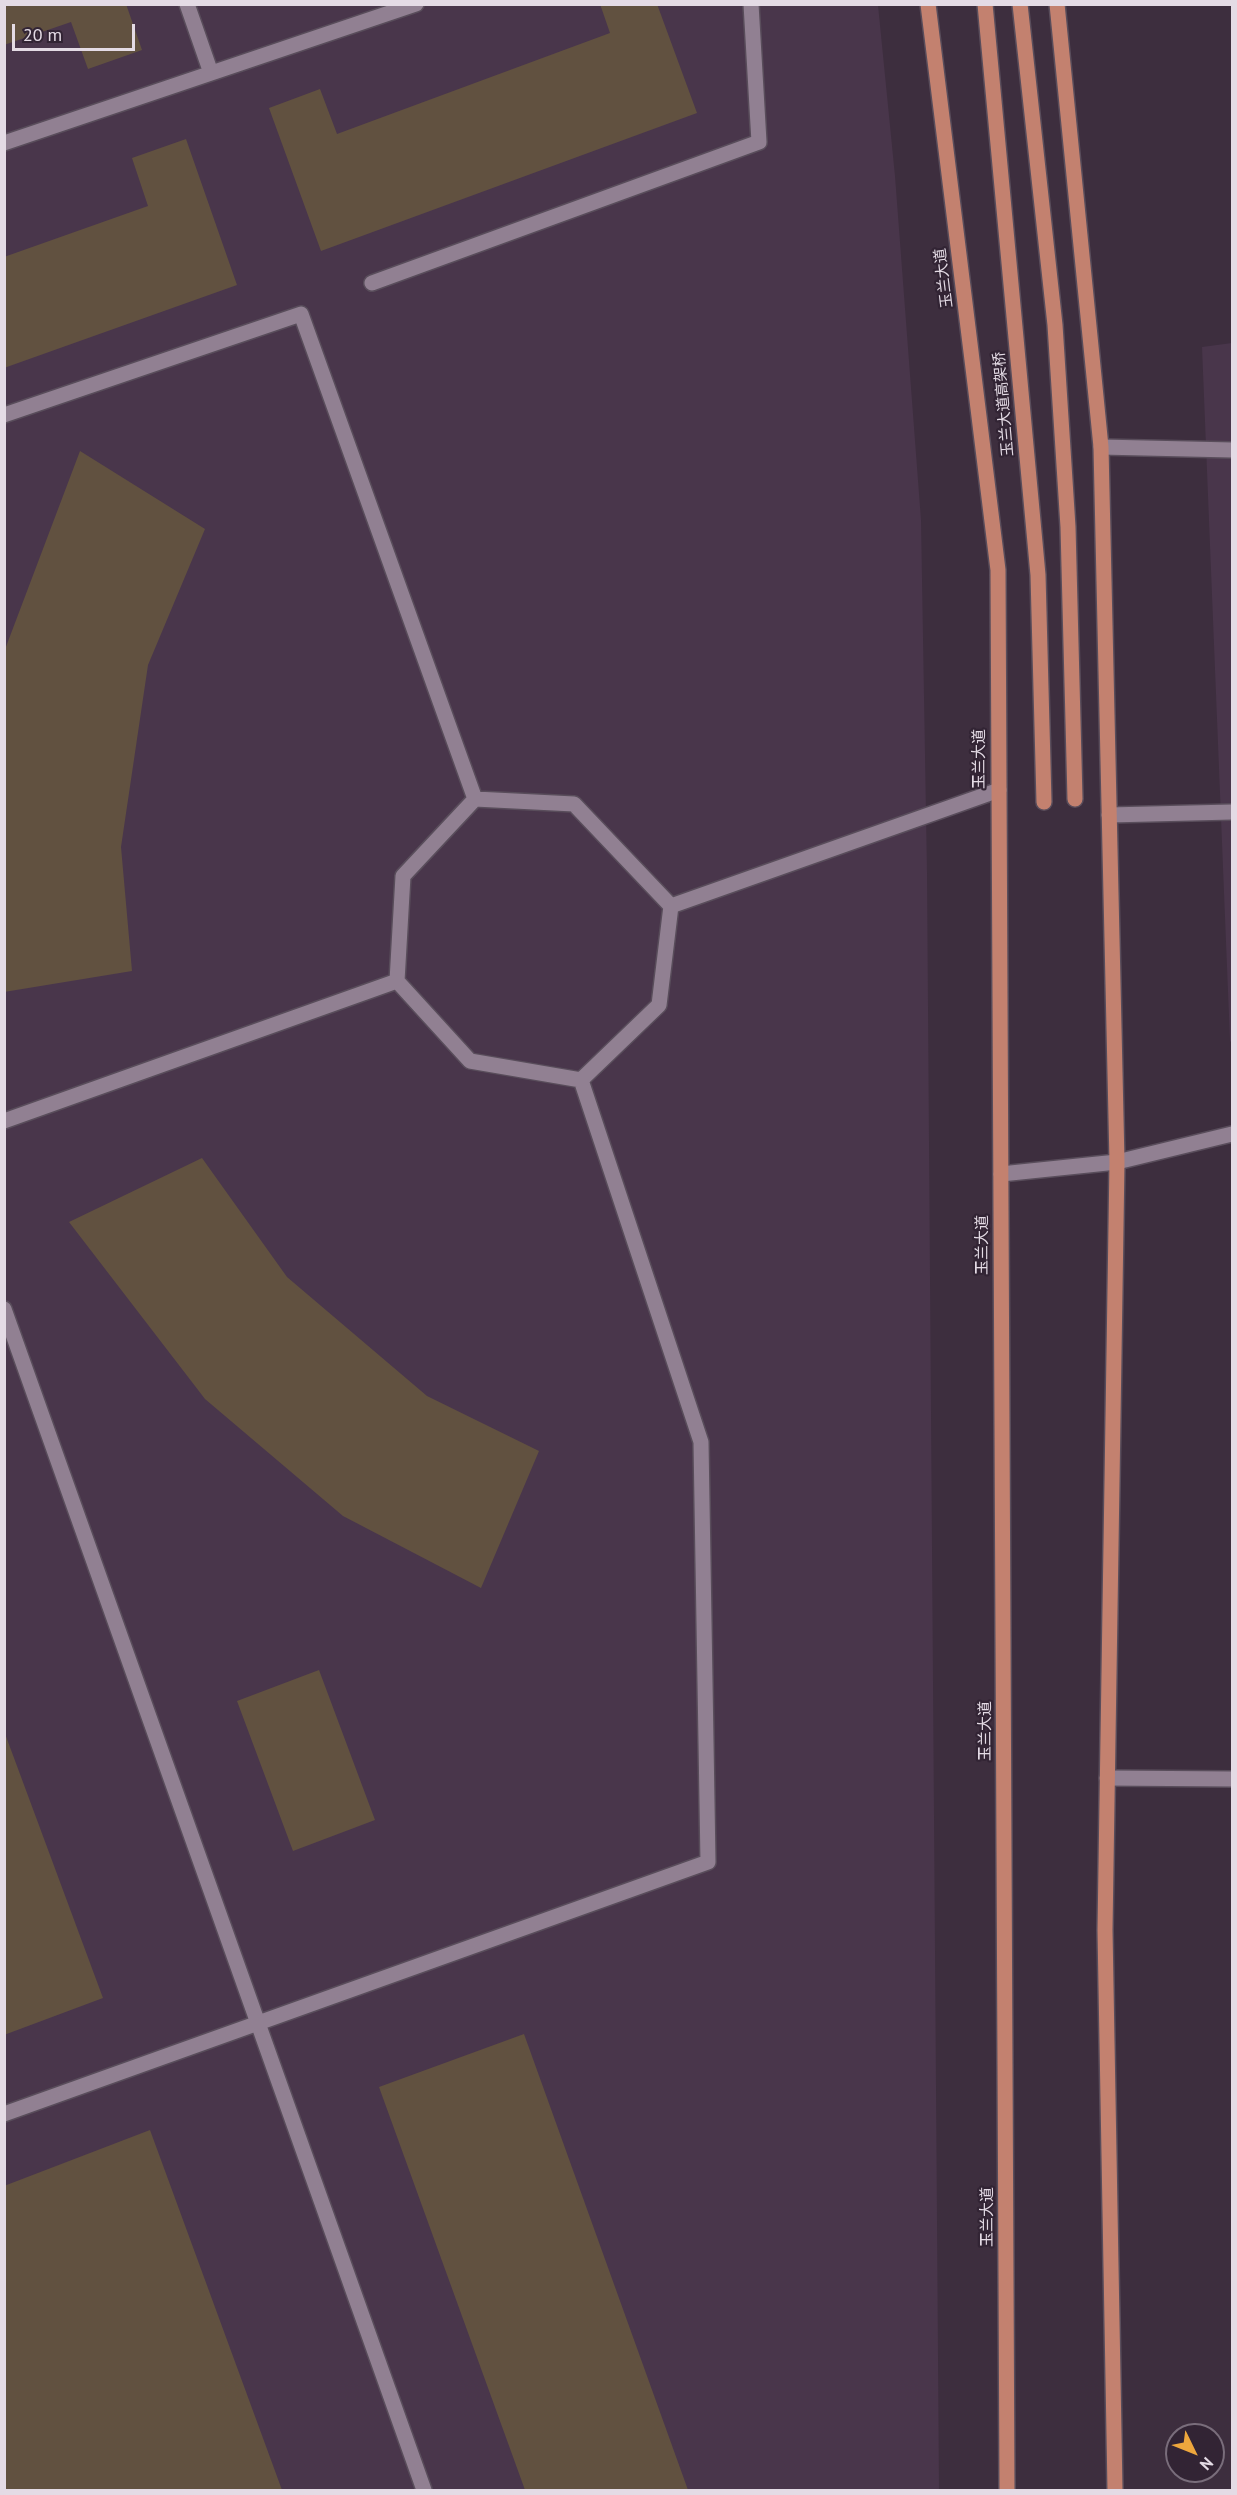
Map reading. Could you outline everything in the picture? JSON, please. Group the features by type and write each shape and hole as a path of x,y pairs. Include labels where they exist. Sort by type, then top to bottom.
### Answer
{"main road":[{"name":"玉兰大道","path":"928,4 998,570 1007,2490"},
{"name":"玉兰大道高架桥","path":"985,4 1038,574 1044,802"},
{"path":"1020,4 1055,325 1068,527 1075,799"},
{"path":"1057,4 1101,447 1117,1162 1105,1930 1115,2490"}],"street":[{"path":"187,4 211,73"},
{"path":"4,142 416,4"},
{"path":"372,283 759,142 751,4"},
{"path":"4,415 301,314 475,799"},
{"path":"1101,447 1233,450"},
{"path":"670,906 999,790"},
{"path":"475,799 574,804 670,906 659,1005 581,1080 470,1061 397,981 403,876 475,799"},
{"path":"1109,815 1233,812"},
{"path":"4,1120 397,981"},
{"path":"4,2114 708,1862 701,1442 581,1080"},
{"path":"1001,1174 1117,1162 1233,1134"},
{"path":"4,1309 424,2490"},
{"path":"1107,1778 1233,1779"}],"shaded area":[{"path":"5,5 878,5 895,176 921,520 927,872 939,2490 5,2490"},
{"path":"1232,343 1232,1043 1230,1041 1202,347"}],"building":[{"path":"4,4 126,4 142,50 88,69 71,22 4,45"},
{"path":"600,4 657,4 697,113 321,251 269,108 320,89 337,134 610,33"},
{"path":"186,139 237,285 4,368 4,257 148,206 132,158"},
{"path":"80,451 205,529 148,665 121,847 132,971 4,992 4,652"},
{"path":"202,1158 287,1277 427,1396 539,1451 481,1588 343,1516 205,1399 69,1222"},
{"path":"319,1670 375,1820 293,1851 237,1701"},
{"path":"4,1731 103,1998 4,2035"},
{"path":"524,2034 688,2490 525,2490 379,2087"},
{"path":"150,2130 282,2490 4,2490 4,2186"}]}
